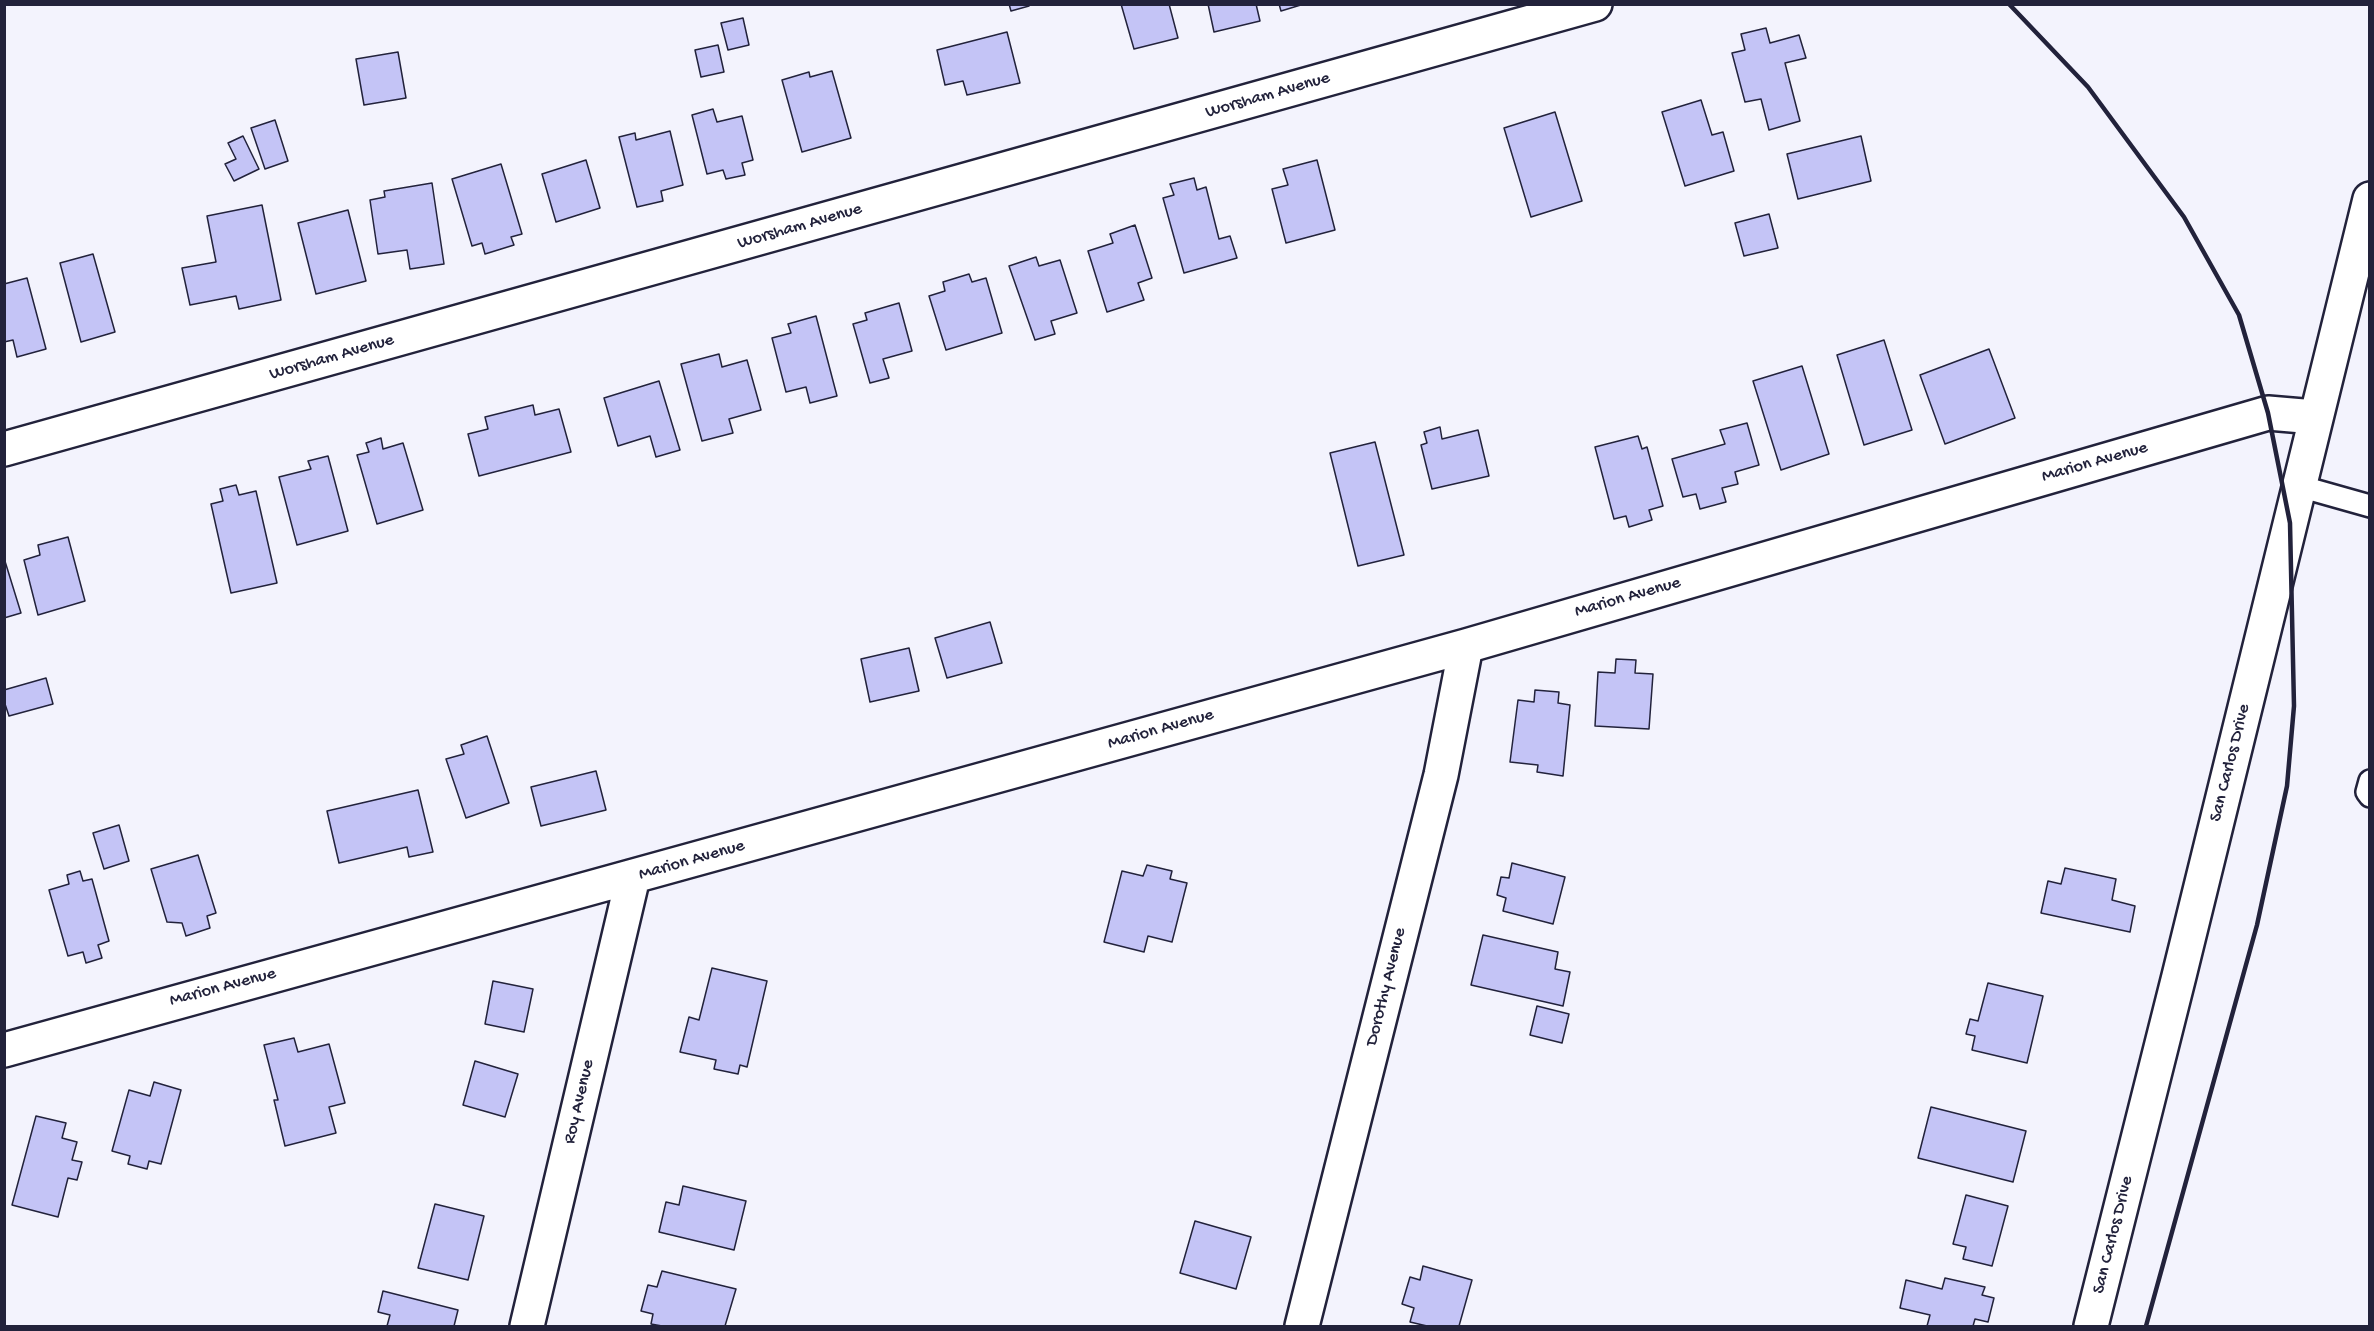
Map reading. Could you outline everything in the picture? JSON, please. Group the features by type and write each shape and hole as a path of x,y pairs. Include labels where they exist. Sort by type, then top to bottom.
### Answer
{"street":[{"name":"Worsham Avenue","path":"4,449 1595,4"},
{"name":"San Carlos Drive","path":"2091,1326 2370,199"},
{"name":"Marion Avenue","path":"4,1050 98,1022 633,877 1466,646 2268,413 2315,417"},
{"name":"Dorothy Avenue","path":"1302,1326 1441,775 1466,646"},
{"name":"Roy Avenue","path":"527,1326 633,877"}],"lane":[{"path":"2299,486 2370,506"},
{"path":"2370,781 2367,792 2370,796"}],"building":[{"path":"1009,4 1029,4 1029,6 1011,11"},
{"path":"1121,4 1169,4 1178,38 1134,49"},
{"path":"1208,4 1256,4 1260,21 1214,32"},
{"path":"1279,4 1304,4 1281,11"},
{"path":"743,18 749,45 728,50 721,23"},
{"path":"1766,28 1770,43 1799,35 1806,58 1785,63 1800,121 1769,130 1761,99 1745,102 1732,53 1745,50 1741,34"},
{"path":"1007,32 1020,83 967,95 963,81 945,85 937,50"},
{"path":"718,45 724,72 701,77 695,50"},
{"path":"398,52 406,98 364,105 356,59"},
{"path":"832,71 851,138 802,152 782,80 809,72 810,77"},
{"path":"1701,100 1712,135 1723,132 1734,171 1685,186 1662,112"},
{"path":"713,109 717,122 742,116 753,160 742,163 745,175 726,179 723,170 707,174 692,115"},
{"path":"1555,112 1582,201 1531,217 1504,128"},
{"path":"275,120 288,161 265,169 251,128"},
{"path":"670,131 683,185 661,191 663,201 637,207 619,137 635,133 636,140"},
{"path":"243,136 259,169 234,181 225,164 236,159 228,143"},
{"path":"1861,136 1871,181 1798,199 1787,154"},
{"path":"586,160 600,208 556,222 542,174"},
{"path":"1317,160 1335,230 1286,243 1272,189 1288,185 1283,169"},
{"path":"501,164 522,234 511,237 514,245 485,254 482,243 472,246 452,179"},
{"path":"1194,178 1197,190 1206,187 1219,239 1230,236 1237,258 1184,273 1163,198 1174,195 1170,184"},
{"path":"432,183 444,264 410,269 407,250 378,254 370,200 385,197 384,191"},
{"path":"262,205 281,300 239,309 236,296 190,305 182,268 216,262 207,216"},
{"path":"348,210 366,281 316,294 298,223"},
{"path":"1769,214 1778,248 1744,256 1735,223"},
{"path":"1135,225 1152,278 1138,283 1144,300 1107,312 1088,251 1113,243 1110,234"},
{"path":"93,254 115,332 81,342 60,263"},
{"path":"1036,257 1039,266 1060,260 1077,313 1051,321 1055,334 1035,340 1009,266"},
{"path":"969,274 972,282 986,278 1002,333 946,350 929,296 945,291 943,282"},
{"path":"27,278 46,349 17,357 13,340 4,342 4,284"},
{"path":"899,303 912,351 883,359 889,378 870,383 853,324 867,320 865,313"},
{"path":"816,316 837,396 810,403 806,387 786,392 772,338 791,333 788,324"},
{"path":"1884,340 1912,430 1864,445 1837,355"},
{"path":"1989,349 2015,418 1945,444 1920,375"},
{"path":"719,354 722,367 747,360 761,410 729,419 733,433 702,441 681,364"},
{"path":"1802,366 1829,454 1781,470 1753,381"},
{"path":"659,381 680,450 656,457 650,436 618,446 604,398"},
{"path":"533,405 535,415 559,409 571,452 479,476 468,434 488,429 485,417"},
{"path":"1747,423 1759,465 1735,472 1738,484 1722,488 1726,502 1700,509 1696,494 1683,497 1672,459 1725,444 1720,430"},
{"path":"1440,427 1442,439 1478,430 1489,476 1432,489 1421,445 1427,443 1424,432"},
{"path":"1638,436 1642,449 1647,447 1663,506 1649,510 1652,520 1629,527 1626,516 1614,519 1595,447"},
{"path":"381,438 383,449 403,443 423,510 377,524 357,455 369,452 366,443"},
{"path":"1375,442 1404,555 1358,566 1330,453"},
{"path":"328,456 348,531 297,545 279,477 311,469 308,461"},
{"path":"236,485 239,495 256,491 277,583 231,593 211,504 223,501 220,489"},
{"path":"68,537 85,601 38,615 24,560 40,555 38,545"},
{"path":"4,558 21,613 4,618"},
{"path":"990,622 1002,663 947,678 935,638"},
{"path":"909,648 919,691 870,702 861,659"},
{"path":"1616,659 1636,660 1635,673 1653,674 1649,729 1595,726 1598,672 1615,673"},
{"path":"46,678 53,704 9,716 4,701 4,690"},
{"path":"1535,690 1559,692 1558,703 1570,705 1563,776 1537,772 1538,765 1510,762 1518,700 1534,702"},
{"path":"487,736 509,803 466,818 446,759 464,754 461,745"},
{"path":"596,771 606,810 541,826 531,787"},
{"path":"418,790 433,852 409,857 407,847 339,863 327,811"},
{"path":"119,825 129,861 104,869 93,833"},
{"path":"198,855 216,913 207,916 210,928 186,936 182,923 167,922 151,869"},
{"path":"1512,863 1565,877 1553,924 1503,911 1506,898 1497,895 1501,877 1509,878"},
{"path":"1147,865 1172,871 1170,879 1187,883 1172,942 1148,936 1144,952 1104,942 1122,871 1143,876"},
{"path":"2065,868 2116,879 2112,900 2135,906 2130,932 2041,913 2048,881 2061,884"},
{"path":"80,871 83,881 92,879 109,941 98,945 102,958 86,963 83,952 68,956 49,890 69,884 67,875"},
{"path":"1483,935 1558,952 1555,969 1570,972 1563,1006 1471,985"},
{"path":"712,968 767,981 747,1067 740,1065 738,1074 714,1069 716,1060 680,1052 689,1017 699,1020"},
{"path":"493,981 533,989 524,1032 485,1024"},
{"path":"1988,983 2043,996 2027,1063 1972,1050 1975,1036 1966,1034 1970,1019 1978,1021"},
{"path":"1537,1006 1569,1014 1562,1043 1530,1035"},
{"path":"294,1038 298,1052 329,1044 345,1103 329,1107 336,1133 285,1146 274,1100 278,1100 264,1045"},
{"path":"475,1061 518,1074 505,1117 463,1105"},
{"path":"154,1082 181,1090 161,1164 149,1161 147,1169 128,1164 130,1156 112,1151 129,1090 150,1096"},
{"path":"1931,1107 2026,1131 2013,1182 1918,1158"},
{"path":"36,1116 66,1123 62,1138 77,1142 72,1160 82,1162 77,1180 68,1178 58,1217 12,1205"},
{"path":"683,1186 746,1201 734,1250 659,1232 666,1202 679,1205"},
{"path":"1966,1195 2008,1206 1992,1266 1963,1259 1966,1247 1953,1244"},
{"path":"435,1204 484,1216 468,1280 418,1268"},
{"path":"1195,1221 1251,1237 1236,1289 1180,1273"},
{"path":"1423,1266 1472,1280 1459,1326 1427,1326 1410,1322 1414,1308 1402,1304 1410,1277 1420,1280"},
{"path":"662,1271 736,1289 725,1326 651,1324 653,1314 641,1311 648,1285 657,1287"},
{"path":"1945,1278 1985,1287 1982,1295 1994,1298 1988,1322 1975,1319 1973,1326 1927,1326 1930,1315 1900,1308 1906,1280 1942,1289"},
{"path":"383,1291 458,1310 454,1326 387,1326 390,1315 378,1312"}],"railway":[{"path":"2009,4 2088,87 2184,217 2239,315 2268,413 2290,523 2294,706 2287,786 2257,925 2146,1326"}]}
